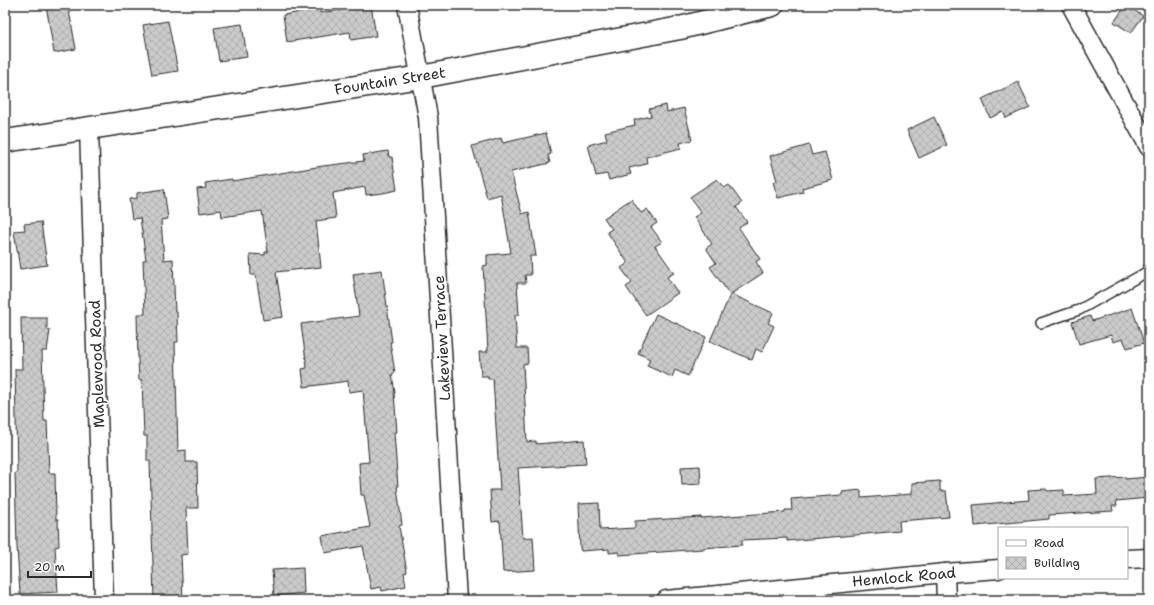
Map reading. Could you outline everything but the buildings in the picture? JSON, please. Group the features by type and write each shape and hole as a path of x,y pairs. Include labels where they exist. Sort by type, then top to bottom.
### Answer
{"main road":[{"name":"Fountain Street","path":"5,141 421,77 680,28 772,5"}],"street":[{"name":"Lakeview Terrace","path":"407,5 428,116 457,600"},
{"path":"1071,5 1149,147"},
{"name":"Maplewood Road","path":"89,128 104,600"},
{"path":"1128,559 1149,558"},
{"name":"Hemlock Road","path":"666,600 699,599 944,573 998,569"},
{"path":"944,573 946,600"}],"lane":[{"path":"1041,323 1079,310 1145,273 1149,268"}]}
